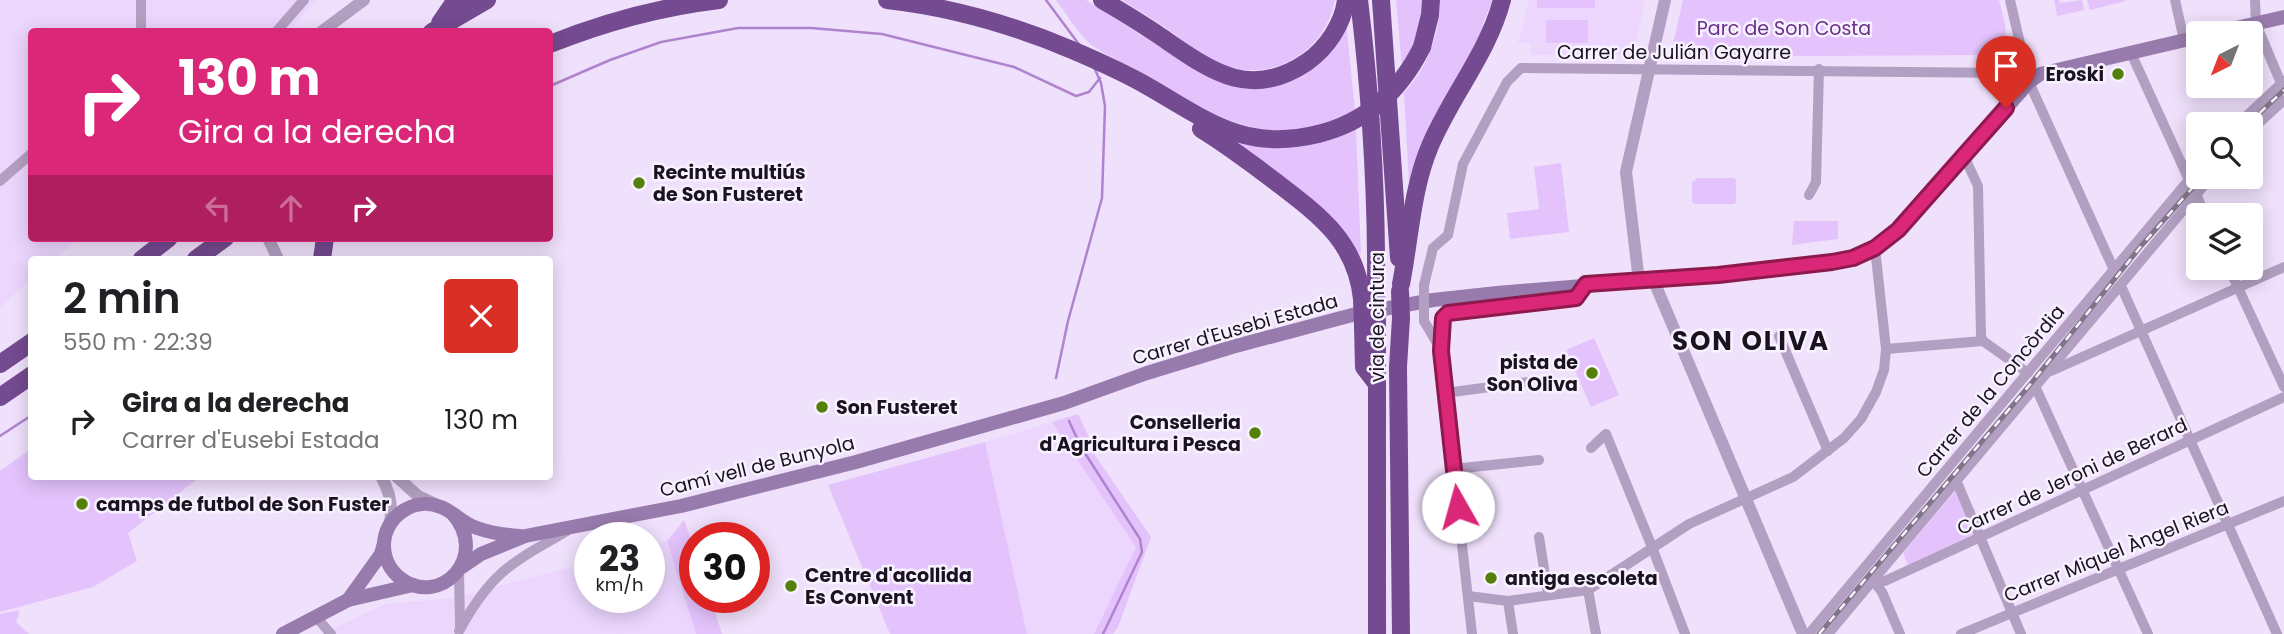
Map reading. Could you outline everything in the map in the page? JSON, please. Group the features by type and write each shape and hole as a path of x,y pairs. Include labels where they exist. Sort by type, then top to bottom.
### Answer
{"highway":[{"path":"435,28 453,4 460,0"},
{"path":"438,28 487,0"},
{"path":"553,43 592,27 641,13 719,0"},
{"path":"887,0 993,21 1073,50 1150,88 1189,113 1225,130 1275,139 1318,134 1345,127 1384,101 1403,80 1422,47 1431,0"},
{"path":"1102,0 1208,69 1225,76 1250,79 1278,76 1299,67 1316,55 1339,23 1345,11 1346,0"},
{"name":"via de cintura","path":"1359,0 1372,152 1376,253 1369,297"},
{"name":"via de cintura","path":"1381,0 1401,287 1398,367 1401,634"},
{"path":"1401,287 1417,188 1426,156 1486,40 1502,0"},
{"path":"1102,64 1116,76 1233,149 1320,217 1338,237 1353,260 1369,297 1377,384 1377,634"},
{"path":"146,256 164,242"},
{"path":"200,256 219,242"},
{"path":"0,364 28,344"},
{"path":"0,397 28,378"}],"main road":[{"path":"2263,22 2284,17"},
{"name":"Carrer d'Eusebi Estada","path":"1064,403 1147,373 1356,314 1433,300 1853,258 1875,248 1898,230 2029,82 2040,74 2186,40"},
{"name":"Camí vell de Bunyola","path":"599,522 681,506 863,460 1064,403"},
{"path":"348,600 381,554 388,528 395,517 416,505 429,504 447,510 477,528 525,536"},
{"path":"384,543 389,564 403,580 426,587 439,585 450,579 460,568 467,544 465,533 447,510"},
{"name":"Camí vell de Bunyola","path":"460,568 481,554 525,536 574,527"},
{"path":"283,634 348,600 413,585"}],"street":[{"path":"141,0 141,28"},
{"path":"280,28 304,0"},
{"path":"326,28 364,0"},
{"path":"1665,0 1626,172 1646,280 1745,497 1803,634"},
{"path":"2010,0 2029,82 2114,270"},
{"path":"2175,0 2186,27"},
{"path":"2255,0 2256,21"},
{"path":"2251,112 2283,83 2263,39"},
{"path":"2131,53 2186,173"},
{"name":"Carrer de Julián Gayarre","path":"1441,351 1424,321 1424,285 1433,248 1448,235 1463,164 1507,82 1521,68 2009,73 2029,82"},
{"path":"1809,195 1816,181 1819,69"},
{"path":"2263,119 2284,100"},
{"path":"0,181 28,156"},
{"path":"1964,156 1978,186 1981,335 1983,341 2028,373"},
{"path":"0,168 12,170"},
{"name":"Carrer de la Concòrdia","path":"1809,634 2186,184"},
{"name":"Carrer de la Concòrdia","path":"1828,634 2200,189"},
{"path":"2196,194 2200,203"},
{"path":"1468,596 1508,601 1588,590 1689,524 1793,477 1828,451 1861,419 1876,393 1884,370 1886,349 1875,248"},
{"path":"2047,373 2284,267"},
{"path":"2235,280 2284,387"},
{"name":"Carrer d'Eusebi Estada","path":"1441,351 1443,318 1448,313 1576,298 1586,284"},
{"path":"2121,286 2277,634"},
{"path":"1779,336 1828,451"},
{"path":"1886,349 1983,341"},
{"path":"1441,351 1472,634"},
{"path":"1445,393 1528,382"},
{"path":"2035,386 2148,634"},
{"name":"Carrer de Jeroni de Berard","path":"1874,582 1885,581 2284,397"},
{"path":"1591,448 1606,434 1685,634"},
{"path":"1453,469 1539,460"},
{"path":"383,480 392,509 388,528"},
{"path":"400,480 418,496 447,510"},
{"path":"1956,480 2021,634"},
{"name":"Carrer Miquel Àngel Riera","path":"1961,634 2284,501"},
{"path":"459,632 475,601 495,577 510,564 574,527"},
{"path":"1539,537 1548,594"},
{"path":"459,632 460,568"},
{"path":"1874,582 1882,592 1900,634"},
{"path":"1588,590 1596,634"},
{"path":"1508,601 1513,634"},
{"path":"317,618 331,634"}],"shaded area":[{"path":"0,0 318,0 291,28 28,28 28,242 74,242 58,256 28,256 28,283 0,307"},
{"path":"1529,0 1645,0 1634,51 1629,55 1531,55 1531,43 1518,43"},
{"path":"1052,422 1136,547 1094,634 1027,634 985,442"},
{"path":"665,542 679,579 679,613 689,613 696,634 322,634 385,604 454,598 574,566 574,613 665,613"}],"green space":[{"path":"1056,0 1086,0 1218,81 1266,86 1346,23 1355,110 1326,124 1298,130 1272,131 1221,117 1093,46 1078,31"},
{"path":"1122,0 1335,0 1322,32 1305,51 1277,66 1244,70 1221,65 1206,58"},
{"path":"1396,0 1424,0 1415,44 1402,68"},
{"path":"1440,0 1493,0 1482,25 1484,28 1411,184 1404,93 1431,50 1438,25"},
{"path":"1537,0 1595,0 1595,8 1537,8"},
{"name":"Parc de Son Costa","path":"1683,0 1999,0 2006,33 2002,46 1988,55 1670,57"},
{"path":"2054,0 2059,0 2060,3 2082,0 2084,10 2057,16"},
{"path":"2087,0 2126,0 2126,1 2090,10"},
{"path":"1546,20 1588,20 1588,43 1546,43"},
{"path":"1356,129 1361,255 1239,144 1299,146 1327,140"},
{"path":"1561,163 1569,232 1510,239 1507,213 1539,209 1534,167"},
{"path":"1696,178 1734,178 1736,202 1695,204 1692,202 1692,181"},
{"path":"1794,221 1838,221 1838,239 1792,245"},
{"name":"pista de Son Oliva","path":"1594,338 1619,395 1591,407 1566,350"},
{"path":"1078,414 1088,435 1090,448 1151,537 1118,627 1113,634 1094,634 1136,547 1052,422"},
{"path":"985,442 1027,634 890,634 828,485"},
{"name":"camps de futbol de Son Fuster","path":"28,451 28,480 196,480 128,533 137,561 93,587 0,612 0,471"},
{"path":"1955,491 1974,534 1908,565 1903,553"},
{"path":"679,526 679,579 667,541"},
{"path":"20,610 16,622 29,634 0,634 0,614"},
{"path":"689,613 715,613 722,634 696,634"}],"waterway":[{"path":"1046,0 1081,47"},
{"path":"553,85 661,42 738,28 811,28 882,34 1014,67 1076,96 1089,92 1100,78"},
{"path":"1056,378 1068,321 1102,198 1105,106 1101,83 1094,67"},
{"path":"0,436 28,418"},
{"path":"1069,421 1081,447 1140,539 1142,552 1103,634"}],"railway":[{"path":"2261,112 2284,90"},
{"path":"1819,634 2191,189"}],"place":[{"name":"Eroski","path":"2118,74"},
{"name":"Recinte multiús de Son Fusteret","path":"639,183"},
{"name":"pista de Son Oliva","path":"1592,373"},
{"name":"Son Fusteret","path":"822,407"},
{"name":"Conselleria d'Agricultura i Pesca","path":"1255,433"},
{"name":"camps de futbol de Son Fuster","path":"82,504"},
{"name":"antiga escoleta","path":"1491,578"},
{"name":"Centre d'acollida Es Convent","path":"791,586"}],"district":[{"name":"SON OLIVA","path":"1751,341"}],"route":[{"path":"1458,507 1441,351 1443,318 1448,313 1576,298 1586,284 1718,275 1853,258 1875,248 1898,230 2006,108"}]}
